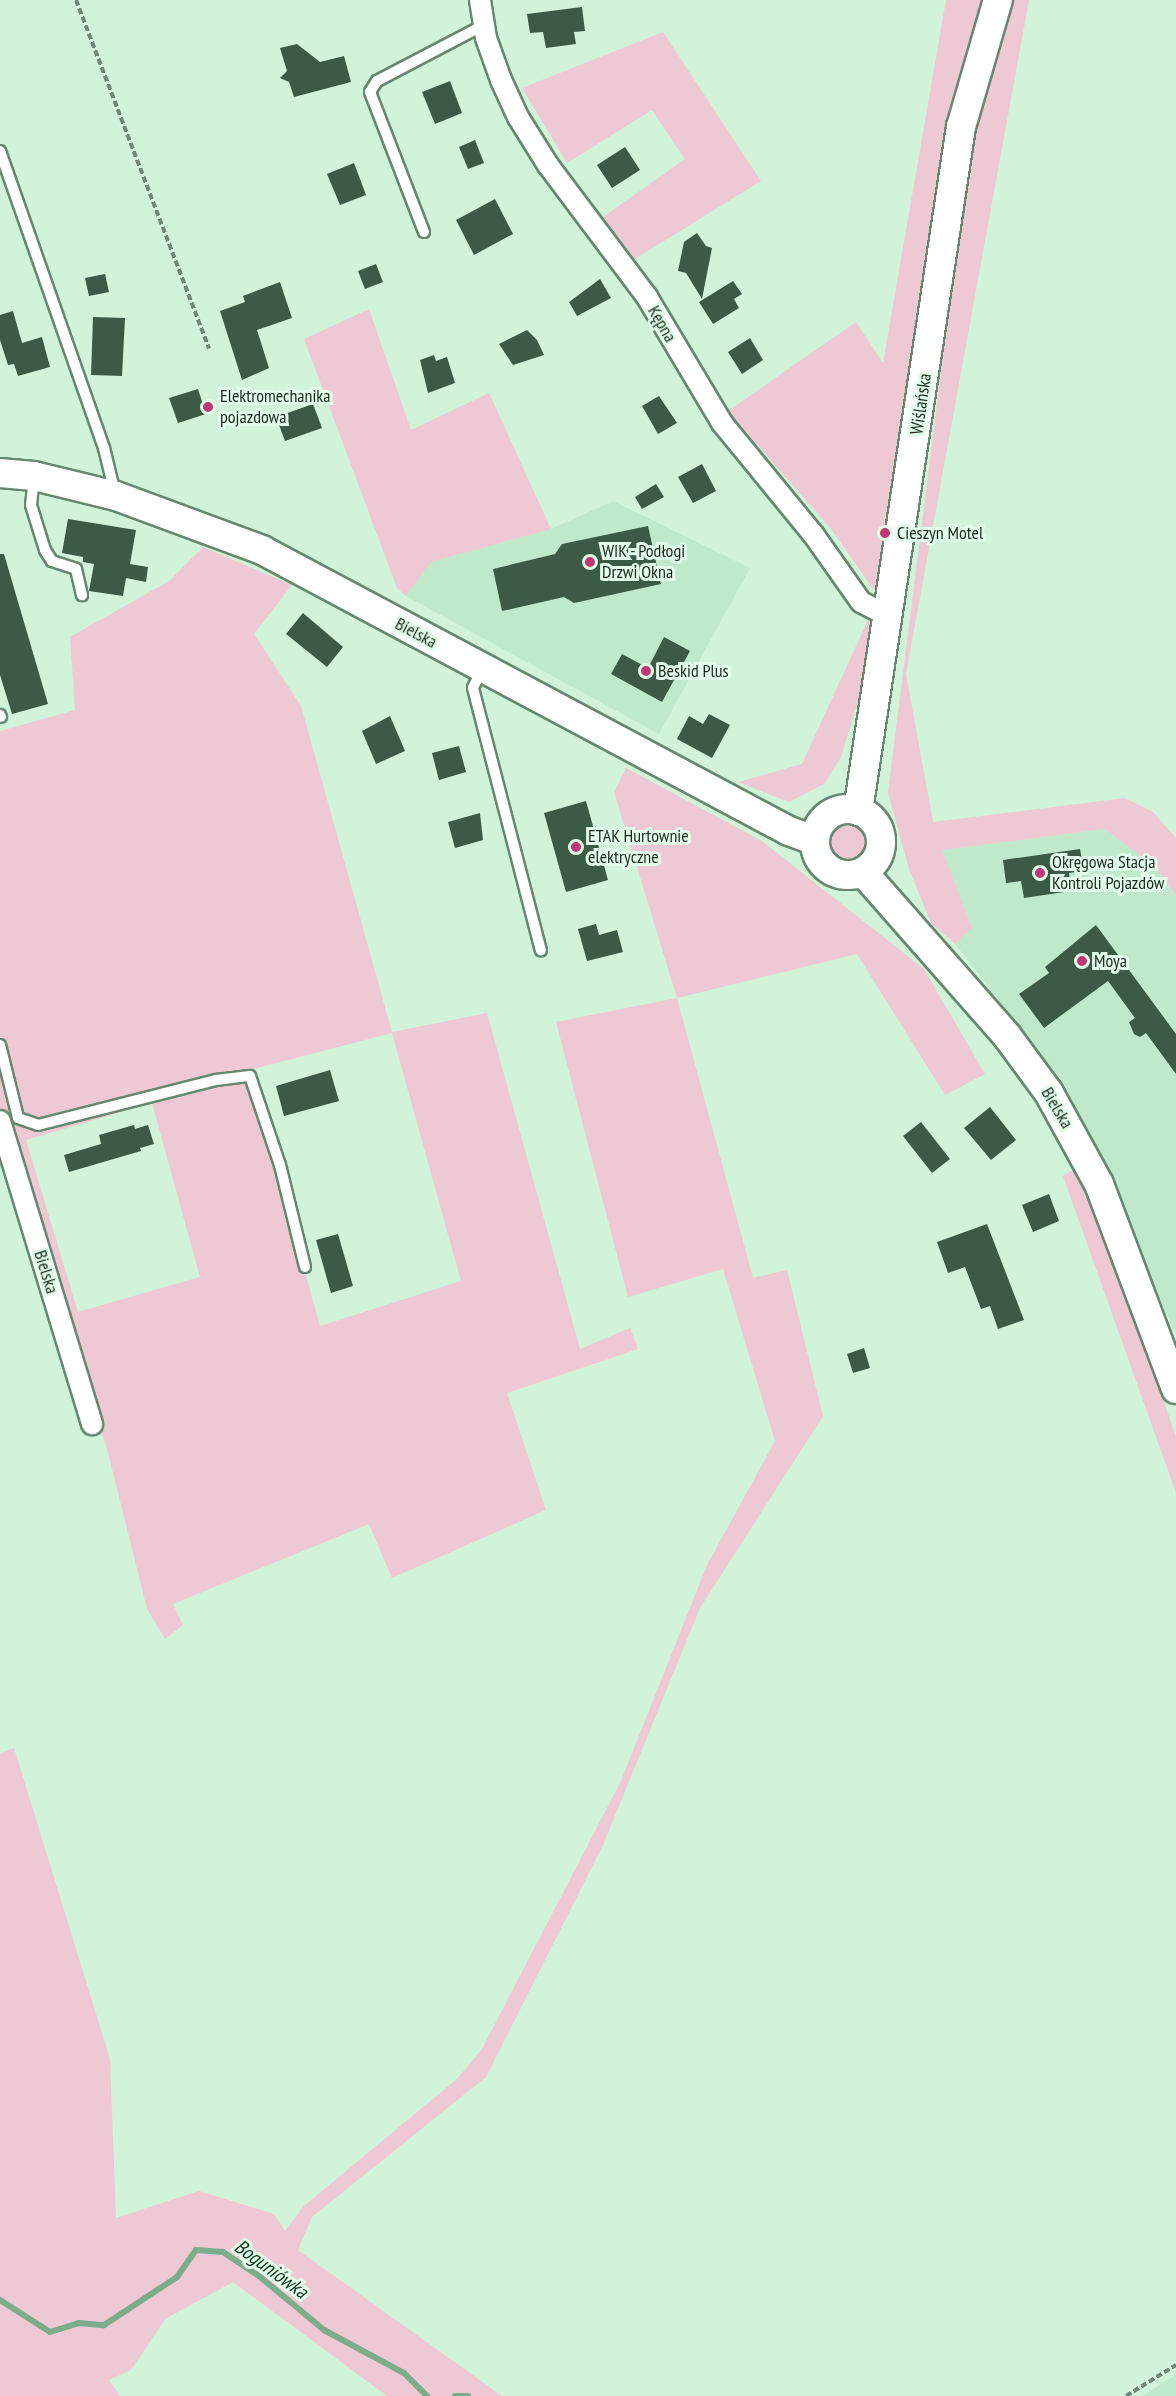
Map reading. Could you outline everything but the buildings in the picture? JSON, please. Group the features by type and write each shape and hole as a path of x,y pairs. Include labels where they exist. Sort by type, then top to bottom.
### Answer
{"street":[{"name":"Kępna","path":"480,0 484,25 501,80 518,117 548,165 647,297 722,423 813,534 861,603 890,617"},
{"name":"Wiślańska","path":"858,811 890,617 962,127 998,0"},
{"name":"Bielska","path":"0,473 34,476 116,496 262,550 789,831 814,840"},
{"path":"858,811 868,816 880,834 878,856 863,872 844,876 826,868 819,860 814,840 816,831 829,815 858,811"},
{"name":"Bielska","path":"863,872 1007,1036 1049,1094 1099,1184 1176,1389"},
{"name":"Bielska","path":"0,1121 92,1424"}],"lane":[{"path":"424,232 370,92 377,81 484,25"},
{"path":"0,151 104,448 116,496"},
{"path":"34,476 31,505 45,550 52,561 76,569 82,595"},
{"path":"483,669 472,688 541,950"},
{"path":"0,1045 18,1118 38,1125 216,1080 250,1076 280,1165 305,1267"}],"path":[{"path":"76,0 209,348"},
{"path":"1126,2396 1176,2366"}],"shaded area":[{"path":"946,0 986,0 880,599 831,529 728,411 856,322 883,363"},
{"path":"1010,0 1029,0 906,674 933,822 1125,798 1153,812 1176,838 1176,895 1152,864 1104,829 942,850 972,928 955,944 931,923 909,869 888,793 972,126"},
{"path":"663,32 761,181 635,259 603,217 685,159 652,110 567,163 522,88"},
{"path":"369,309 411,430 489,393 551,529 431,562 406,596 397,588 304,339"},
{"path":"613,501 750,568 659,734 406,596 430,562 551,529"},
{"path":"203,547 292,585 254,634 301,706 392,1032 487,1013 580,1349 630,1328 638,1349 507,1393 546,1510 392,1578 369,1524 173,1604 183,1625 165,1639 147,1609 107,1449 0,1107 0,731 75,710 70,637 169,581","holes":["392,1033 461,1281 320,1326 249,1070","152,1103 200,1277 78,1312 26,1140"]},
{"path":"868,620 880,630 841,757 824,784 789,802 738,782 802,764"},
{"path":"626,768 762,841 924,969 985,1074 945,1095 857,954 677,998 614,792"},
{"path":"847,824 860,829 865,842 860,855 847,860 834,855 829,842 834,829"},
{"path":"1104,829 1152,864 1176,895 1176,1334 1063,1082 955,944 972,928 941,850"},
{"path":"677,998 753,1278 787,1270 823,1416 700,1608 603,1845 486,2077 312,2217 298,2250 502,2396 387,2396 233,2282 165,2319 131,2370 109,2380 120,2396 0,2396 0,1753 14,1748 110,2059 116,2218 199,2191 274,2214 285,2231 304,2206 457,2079 482,2049 621,1781 707,1565 775,1441 723,1269 628,1297 556,1022"},
{"path":"1076,1168 1138,1325 1176,1437 1176,1493 1063,1176"},
{"path":"1176,2375 1176,2396 1142,2396"}],"waterway":[{"name":"Boguniówka","path":"0,2300 50,2332 79,2323 104,2325 177,2277 196,2250 223,2252 259,2276 324,2330 404,2373 427,2396"},
{"name":"Boguniówka","path":"455,2396 468,2396"}],"place":[{"name":"Elektromechanika pojazdowa","path":"208,407"},
{"name":"Cieszyn Motel","path":"885,533"},
{"name":"WIK - Podłogi Drzwi Okna","path":"590,562"},
{"name":"Beskid Plus","path":"646,671"},
{"name":"ETAK Hurtownie elektryczne","path":"576,847"},
{"name":"Okręgowa Stacja Kontroli Pojazdów","path":"1040,873"},
{"name":"Moya","path":"1082,961"}]}
